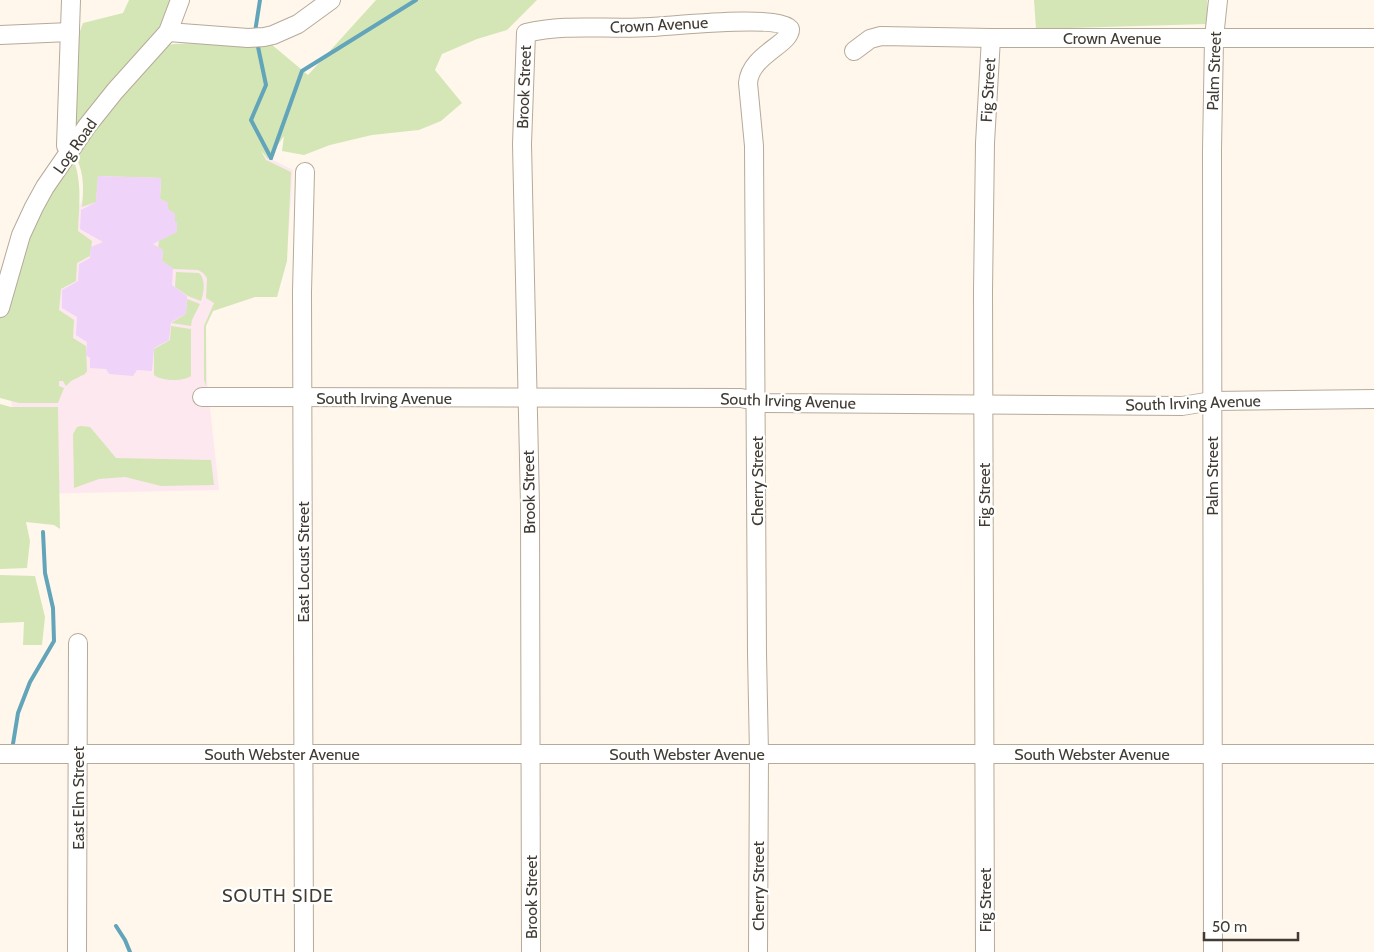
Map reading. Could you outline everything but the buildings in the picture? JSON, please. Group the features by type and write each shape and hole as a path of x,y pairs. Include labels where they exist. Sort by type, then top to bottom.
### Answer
{"street":[{"path":"66,146 71,0"},
{"name":"Log Road","path":"0,308 20,235 46,187 93,119 115,91 168,32 180,0"},
{"path":"168,32 248,38 264,37 298,24 331,0"},
{"name":"Palm Street","path":"1213,952 1212,401 1214,38 1218,0"},
{"name":"Crown Avenue","path":"526,32 569,27 652,27 701,23 776,23 783,24 790,29"},
{"name":"Cherry Street","path":"758,952 757,403 754,146 748,76 756,63 786,39 791,32 790,29"},
{"path":"0,35 70,32"},
{"name":"Brook Street","path":"526,32 522,144 528,397 531,652 531,952"},
{"name":"Crown Avenue","path":"854,51 870,38 881,36 991,38 1374,38"},
{"name":"Fig Street","path":"985,952 983,291 985,143 991,38"},
{"name":"East Locust Street","path":"304,952 302,292 305,172"},
{"name":"South Irving Avenue","path":"202,397 303,399 741,398 757,403 1182,406 1212,401 1374,399"},
{"name":"East Elm Street","path":"77,952 78,643"},
{"name":"South Webster Avenue","path":"2,754 1374,754"}],"shaded area":[{"path":"247,147 293,170 287,254 277,297 255,297 213,311 206,325 207,380 219,490 29,494 11,400 62,238 104,160"}],"green space":[{"path":"129,0 175,0 164,27 72,143 72,53 83,23 123,13"},
{"path":"376,0 537,0 507,30 477,39 442,54 435,70 462,103 441,121 419,130 372,135 330,145 304,155 282,151 284,136 268,159 261,151 266,160 291,172 287,261 277,297 255,297 213,311 206,326 206,386 204,380 204,326 214,303 206,298 207,278 203,273 198,270 173,269 162,261 163,250 158,247 159,241 174,232 177,222 175,222 175,214 168,209 168,203 160,199 161,178 98,176 96,202 82,207 82,178 73,150 164,45 204,43 271,44 308,75"},
{"path":"1034,0 1207,0 1208,24 1036,29"},
{"path":"71,154 79,182 78,231 92,241 90,256 77,263 76,281 61,289 59,310 74,320 73,338 86,346 87,371 66,386 63,381 59,381 59,386 64,388 58,403 19,403 0,398 0,315 22,236"},
{"path":"176,272 199,273 203,279 204,286 201,301 188,296 175,287"},
{"path":"187,299 200,304 191,326 171,323 186,314"},
{"path":"171,326 191,329 191,376 178,380 167,380 154,375 154,349 170,340"},
{"path":"0,404 11,407 58,407 60,529 54,525 26,522 30,541 27,568 0,569"},
{"path":"77,427 90,427 116,458 211,460 214,485 161,486 125,477 99,479 74,488 73,434"},
{"path":"0,575 35,576 45,617 42,645 23,645 24,622 0,623"}],"waterway":[{"path":"255,32 260,0"},
{"path":"271,158 302,71 416,0"},
{"path":"257,42 266,85 251,120 271,158"},
{"path":"12,750 18,713 30,682 54,641 53,608 45,573 43,532"},
{"path":"116,926 130,952"}],"district":[{"name":"SOUTH SIDE","path":"278,896"}]}
